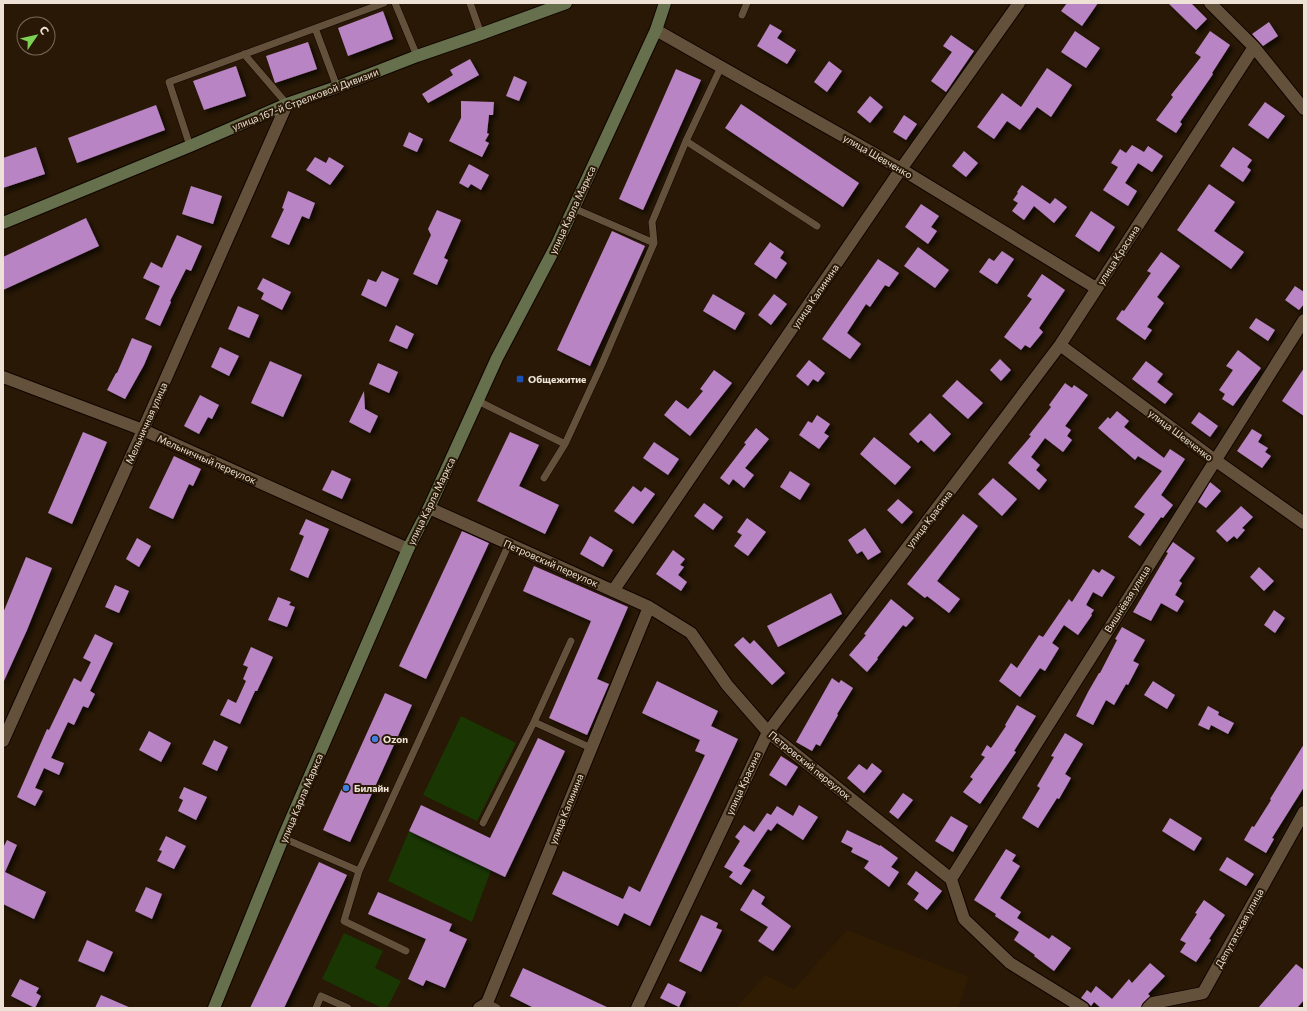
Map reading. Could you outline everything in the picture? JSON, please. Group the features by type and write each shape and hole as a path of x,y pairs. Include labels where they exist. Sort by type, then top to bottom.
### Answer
{"street":[{"name":"улица 167-й Стрелковой Дивизии","path":"3,223 190,146 287,104 566,3"},
{"name":"улица Карла Маркса","path":"214,1008 283,838 408,549 429,508 498,358 557,244 656,30 665,3"},
{"name":"улица Калинина","path":"613,591 901,169 1019,3"},
{"path":"1210,3 1254,48 1304,109"},
{"name":"улица Шевченко","path":"656,30 901,169 1096,288"},
{"name":"улица Красина","path":"637,1008 768,732 1060,345 1254,48"},
{"name":"Мельничная улица","path":"3,741 143,430 287,104"},
{"name":"Вишнёвая улица","path":"951,879 1304,320"},
{"name":"улица Шевченко","path":"1060,345 1215,460 1304,523"},
{"name":"Мельничный переулок","path":"3,377 143,430 408,549"},
{"name":"Петровский переулок","path":"429,508 649,607 691,633 727,685 768,732 951,879"},
{"name":"улица Калинина","path":"488,1006 649,607"},
{"name":"Депутатская улица","path":"1148,1008 1153,1004 1203,993 1304,812"},
{"path":"951,879 964,919 1010,963 1083,1008"}],"lane":[{"path":"190,146 169,82 384,3"},
{"path":"395,3 417,56"},
{"path":"470,3 481,34"},
{"path":"742,15 747,3"},
{"path":"315,28 336,87"},
{"path":"244,54 287,104"},
{"path":"544,478 565,444 601,366 654,243 652,222 686,141 721,67"},
{"path":"686,141 817,226"},
{"path":"573,208 654,243"},
{"path":"478,401 565,444"},
{"path":"406,951 344,921 359,871 509,544"},
{"path":"483,823 534,722 571,641"},
{"path":"534,722 591,748"},
{"path":"283,838 359,871"},
{"path":"316,1008 321,996 348,1008"}],"shaded area":[{"path":"847,930 969,977 958,1008 736,1008 765,975 794,989"}],"green space":[{"path":"461,716 516,743 477,821 423,795"},
{"path":"409,831 491,870 472,922 388,881"},
{"path":"344,933 383,951 375,968 401,981 387,1008 382,1008 322,979"}],"building":[{"path":"1067,3 1098,3 1082,26 1061,11"},
{"path":"1168,3 1191,3 1207,19 1196,30"},
{"path":"383,11 393,39 348,56 338,28"},
{"path":"1269,22 1278,36 1263,46 1252,34"},
{"path":"770,24 782,31 777,38 796,50 787,64 757,46"},
{"path":"1075,31 1100,48 1086,68 1061,52"},
{"path":"1210,31 1230,45 1212,73 1213,74 1180,122 1182,124 1176,133 1156,120 1173,97 1171,95 1201,57 1195,53"},
{"path":"951,35 974,51 946,92 931,81 952,52 943,46"},
{"path":"308,42 317,69 275,83 266,56"},
{"path":"470,59 479,75 428,103 422,94 453,75 450,70"},
{"path":"829,61 842,71 827,92 814,82"},
{"path":"236,66 246,96 204,110 193,81"},
{"path":"1047,68 1072,85 1051,117 1037,107 1020,130 1007,121 994,139 977,127 1002,93 1021,107"},
{"path":"676,69 701,80 643,210 619,199"},
{"path":"514,76 527,82 519,101 506,96"},
{"path":"870,96 883,107 870,123 857,112"},
{"path":"461,101 494,102 493,115 489,115 487,133 489,134 485,141 489,143 482,157 449,141 461,118"},
{"path":"1265,102 1285,116 1268,139 1248,125"},
{"path":"741,104 859,183 843,207 725,128"},
{"path":"156,105 165,130 77,163 68,138"},
{"path":"904,115 917,124 906,140 893,132"},
{"path":"409,132 423,139 417,152 403,146"},
{"path":"1132,145 1144,152 1148,146 1163,156 1152,172 1138,163 1125,183 1137,191 1128,206 1103,190 1118,167 1111,163 1120,149 1126,153"},
{"path":"36,147 45,174 3,188 3,158"},
{"path":"1233,147 1252,160 1247,167 1251,170 1243,182 1220,166"},
{"path":"964,151 978,163 966,177 952,166"},
{"path":"315,157 326,163 329,157 344,166 330,185 306,170"},
{"path":"469,164 489,175 481,190 471,184 468,188 459,183"},
{"path":"1209,184 1235,202 1214,231 1244,252 1231,269 1177,230"},
{"path":"1022,185 1050,204 1055,198 1067,207 1054,223 1034,206 1024,220 1012,211 1018,203 1013,200"},
{"path":"191,186 222,196 213,224 182,214"},
{"path":"288,191 315,203 309,219 302,216 289,245 271,237 284,209 282,208"},
{"path":"921,204 939,216 931,227 937,231 928,244 905,227"},
{"path":"437,210 461,220 444,258 448,260 437,285 413,274 431,235 428,229"},
{"path":"1091,211 1115,227 1099,252 1075,236"},
{"path":"86,218 99,246 3,290 3,257"},
{"path":"612,231 645,246 590,366 557,350"},
{"path":"177,235 202,246 191,271 186,269 170,301 171,302 160,326 145,319 160,286 143,278 151,262 162,268"},
{"path":"770,242 784,252 780,258 787,263 776,279 754,264"},
{"path":"918,247 949,270 935,288 904,266"},
{"path":"1002,251 1014,259 997,284 979,272 989,258 994,261"},
{"path":"1161,252 1180,266 1157,297 1164,303 1147,327 1152,330 1145,340 1116,319 1122,310 1124,311 1151,273 1147,271"},
{"path":"878,259 899,273 889,287 885,285 870,307 866,304 847,333 861,344 850,359 822,339"},
{"path":"382,271 399,279 386,307 361,295 368,279 376,282"},
{"path":"1042,274 1065,290 1039,328 1043,332 1030,348 1025,345 1021,350 1004,337 1032,299 1027,296"},
{"path":"263,278 291,292 282,310 261,299 264,293 257,289"},
{"path":"1295,286 1304,292 1304,304 1299,310 1285,300"},
{"path":"713,294 745,313 735,330 703,311"},
{"path":"774,294 787,304 771,325 758,315"},
{"path":"238,306 259,315 249,338 228,329"},
{"path":"1256,318 1275,330 1268,341 1249,328"},
{"path":"396,325 414,334 407,349 389,341"},
{"path":"132,338 152,346 144,365 125,399 107,390 117,373"},
{"path":"220,347 239,356 229,376 211,367"},
{"path":"1238,350 1261,368 1233,406 1222,399 1225,394 1219,390 1233,370 1226,366"},
{"path":"1000,359 1011,370 1001,381 990,370"},
{"path":"809,360 825,373 818,382 813,379 808,386 796,376"},
{"path":"270,361 302,375 283,417 251,403"},
{"path":"1146,361 1163,374 1157,382 1173,394 1165,404 1132,379"},
{"path":"378,363 398,372 389,393 369,384"},
{"path":"1304,368 1304,416 1282,401"},
{"path":"714,370 732,383 690,436 664,415 676,400 688,409 703,391 700,389"},
{"path":"957,380 983,403 968,419 942,396"},
{"path":"1065,383 1072,388 1074,385 1088,395 1065,426 1071,430 1067,436 1072,440 1063,452 1045,438 1031,457 1040,465 1036,470 1047,480 1039,490 1008,463 1031,436 1029,435 1051,407 1049,405"},
{"path":"364,391 365,409 378,416 370,433 349,422"},
{"path":"200,395 219,405 212,419 208,417 199,434 184,426"},
{"path":"1117,411 1129,421 1124,427 1164,458 1170,449 1185,459 1161,495 1173,505 1163,518 1161,517 1140,546 1128,537 1145,514 1134,507 1162,471 1138,456 1135,460 1098,428 1108,417 1110,419"},
{"path":"1199,412 1218,426 1210,437 1191,423"},
{"path":"930,413 951,434 934,452 921,440 918,443 909,434"},
{"path":"817,415 830,424 824,433 829,436 819,449 799,435 808,421 812,423"},
{"path":"756,428 769,439 745,468 754,475 744,488 733,479 729,485 720,478 746,444 744,443"},
{"path":"1252,429 1262,435 1258,442 1268,448 1265,452 1271,456 1262,468 1237,451"},
{"path":"83,432 107,442 72,524 48,513"},
{"path":"510,432 539,445 519,486 559,505 545,534 477,501"},
{"path":"874,437 911,467 895,485 860,454"},
{"path":"654,442 679,459 668,475 643,458"},
{"path":"174,456 201,469 193,486 189,484 173,519 149,508"},
{"path":"332,470 351,479 342,499 322,490"},
{"path":"790,471 810,484 800,500 780,487"},
{"path":"993,478 1017,499 1002,516 978,494"},
{"path":"1210,482 1221,491 1206,508 1198,502"},
{"path":"633,486 641,492 645,487 655,494 633,524 614,511"},
{"path":"898,499 913,512 902,524 887,510"},
{"path":"704,503 723,517 713,530 694,516"},
{"path":"1241,506 1253,517 1242,528 1245,530 1237,539 1234,536 1227,542 1216,531"},
{"path":"963,514 978,526 937,581 960,599 949,613 927,596 925,598 907,584"},
{"path":"747,518 766,532 748,556 734,546 742,535 737,532"},
{"path":"306,519 329,529 308,578 290,570 304,536 299,534"},
{"path":"865,528 881,552 868,560 862,551 857,554 848,540"},
{"path":"462,531 489,543 426,679 399,666"},
{"path":"590,536 613,550 603,567 580,554"},
{"path":"137,538 151,546 139,567 126,559"},
{"path":"1173,542 1195,558 1179,581 1182,583 1175,595 1184,601 1177,612 1161,603 1151,621 1133,612"},
{"path":"673,550 685,559 680,565 684,567 678,575 687,582 681,591 656,574"},
{"path":"26,557 52,568 27,630 3,683 3,613"},
{"path":"534,566 628,607 597,679 609,684 587,735 549,718 591,621 523,591"},
{"path":"1259,567 1274,581 1264,591 1250,577"},
{"path":"1093,569 1099,573 1102,569 1115,577 1102,597 1093,592 1086,605 1094,610 1078,635 1064,625 1052,643 1059,648 1045,671 1040,668 1020,697 999,681 1011,663 1017,668 1039,635 1043,637 1069,599 1072,602"},
{"path":"115,585 129,591 119,613 105,607"},
{"path":"831,593 842,614 778,647 767,626"},
{"path":"278,597 291,602 289,605 295,607 287,627 268,620"},
{"path":"891,599 914,618 906,627 903,625 867,672 849,655 866,635 864,634"},
{"path":"1274,610 1285,618 1275,633 1264,625"},
{"path":"1122,627 1145,640 1133,661 1139,664 1128,685 1126,684 1114,705 1106,700 1093,725 1076,716 1088,692 1100,673"},
{"path":"95,634 113,643 90,691 95,694 88,708 83,706 74,725 68,722 51,758 64,763 59,775 44,768 35,788 43,791 35,806 17,797 47,729 49,730 74,678 81,682 91,662 83,658"},
{"path":"743,637 750,644 754,640 785,673 772,685 734,645"},
{"path":"251,647 273,657 240,724 220,715 228,699 236,703 246,681 243,679 248,667 243,665"},
{"path":"832,678 839,683 841,680 853,688 820,746 816,744 812,751 796,742"},
{"path":"657,681 718,711 711,726 738,739 650,926 624,913 618,926 552,894 563,871 623,899 629,886 640,892 705,755 695,751 700,740 642,713"},
{"path":"1153,681 1175,695 1167,709 1144,695"},
{"path":"385,693 412,705 350,842 323,830"},
{"path":"1017,705 1036,716 1014,751 1016,752 980,804 963,792 973,779 970,777 985,757 981,755 987,745 991,748 1006,726 1005,725"},
{"path":"1208,706 1219,712 1218,715 1234,723 1228,734 1211,725 1209,730 1198,725"},
{"path":"149,731 171,743 161,762 139,750"},
{"path":"1065,733 1083,744 1065,774 1071,778 1059,799 1057,798 1038,828 1022,818 1040,788 1037,786 1054,757 1051,756"},
{"path":"538,738 565,751 505,877 409,831 421,805 490,838"},
{"path":"214,740 228,747 217,771 202,764"},
{"path":"1304,744 1304,787 1272,838 1274,839 1266,853 1244,840 1252,826 1254,827 1271,800 1270,799"},
{"path":"781,756 798,767 786,786 769,775"},
{"path":"872,763 882,771 864,793 847,778 859,764 867,770"},
{"path":"184,787 207,797 196,820 178,811 183,800 179,798"},
{"path":"903,793 913,800 898,819 889,812"},
{"path":"799,805 818,817 803,840 777,823 771,831 768,829 743,866 751,870 741,885 729,877 733,872 724,867 740,841 735,837 744,825 754,832 767,813 771,815 777,806 793,816"},
{"path":"951,816 968,826 953,852 935,841"},
{"path":"1170,818 1202,838 1194,851 1162,831"},
{"path":"847,830 880,845 898,858 891,867 899,872 889,887 864,868 869,861 851,852 853,848 841,842"},
{"path":"166,836 186,846 174,869 157,861 162,851 159,850"},
{"path":"7,840 17,845 5,872 46,892 34,919 3,904 3,848"},
{"path":"1006,849 1016,855 1012,861 1020,866 1000,898 1021,912 1017,918 1049,939 1052,935 1071,948 1054,971 1014,940 1019,932 995,916 996,914 974,900"},
{"path":"1227,857 1254,874 1246,886 1219,870"},
{"path":"319,862 347,875 284,1008 250,1008"},
{"path":"916,871 942,891 927,910 914,900 919,893 907,884"},
{"path":"146,887 162,894 152,919 135,911"},
{"path":"753,889 765,897 761,904 791,926 773,951 758,941 768,927 740,910"},
{"path":"378,892 452,924 449,931 467,939 445,988 426,980 423,986 408,979 426,939 368,914"},
{"path":"1204,900 1225,915 1209,939 1211,940 1196,962 1180,952 1186,943 1180,940 1197,914 1195,913"},
{"path":"701,915 718,923 716,928 722,930 701,972 679,961"},
{"path":"87,940 113,952 104,972 78,961"},
{"path":"1150,963 1165,976 1148,994 1150,996 1143,1003 1141,1008 1101,1008 1094,1002 1091,1006 1081,998 1087,990 1091,993 1096,986 1112,999 1129,979 1132,983"},
{"path":"1296,964 1304,970 1304,1000 1297,1008 1258,1008"},
{"path":"523,968 609,1008 534,1008 510,996"},
{"path":"20,979 39,988 36,993 41,996 35,1008 11,996"},
{"path":"668,983 686,992 679,1007 660,998"},
{"path":"101,995 131,1008 95,1008"}],"place":[{"name":"Общежитие","path":"520,379"},
{"name":"Ozon","path":"375,739"},
{"name":"Билайн","path":"346,788"}]}
